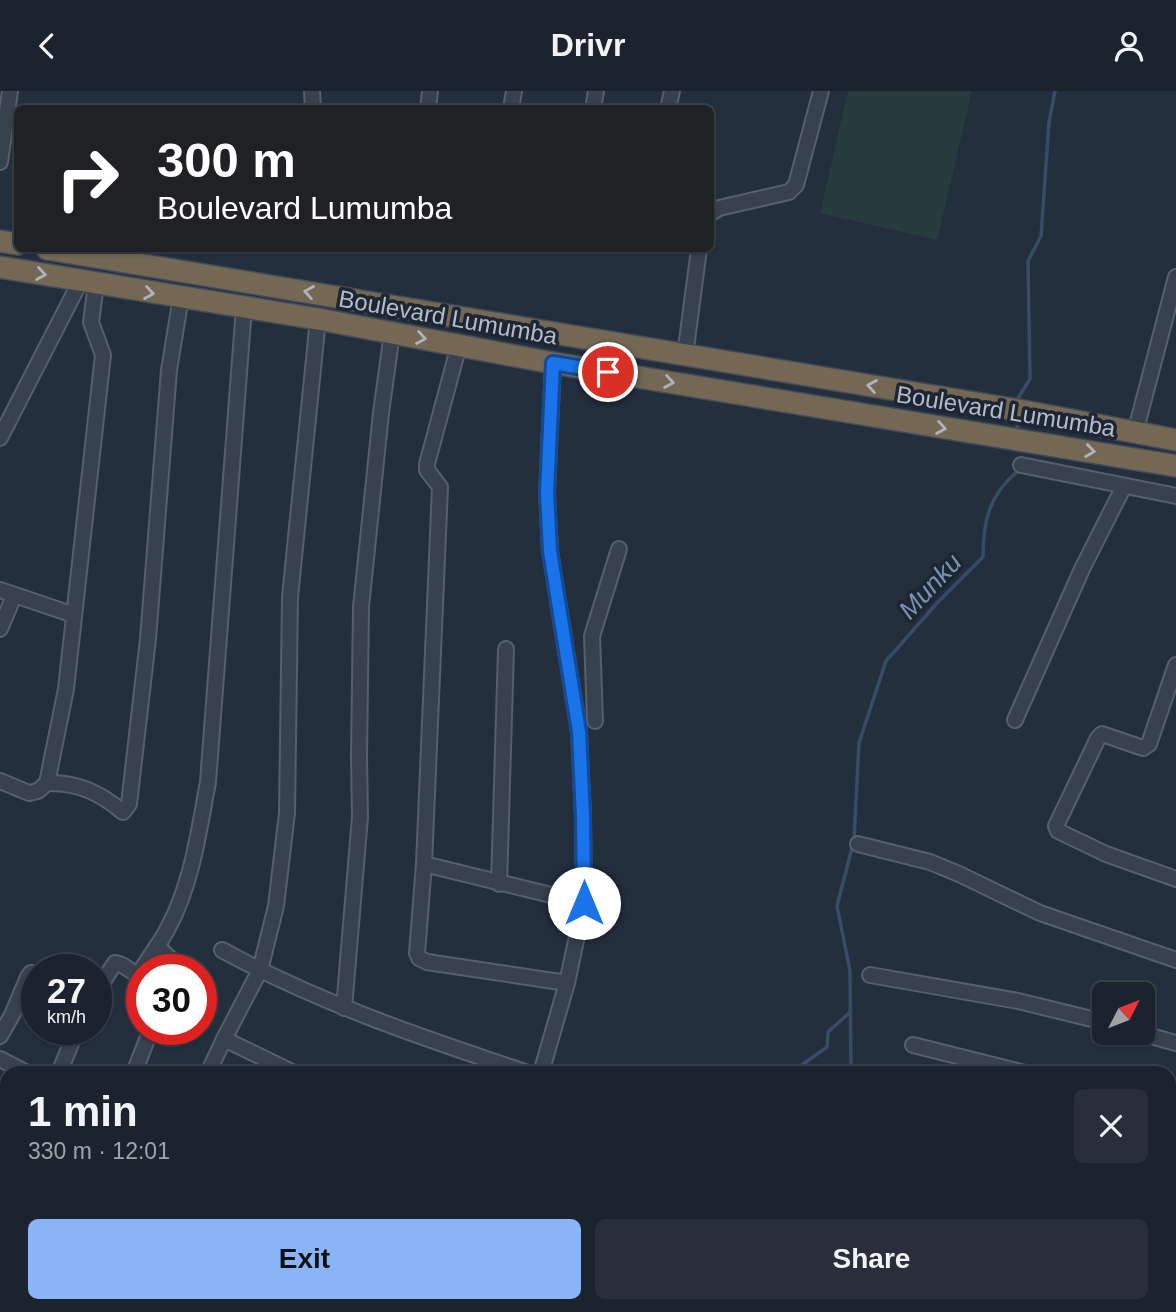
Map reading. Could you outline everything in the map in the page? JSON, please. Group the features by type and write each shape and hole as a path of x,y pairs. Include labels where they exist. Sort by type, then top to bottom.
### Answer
{"highway":[{"name":"Boulevard Lumumba","path":"107,253 685,356 1012,409 1176,440"},
{"name":"Boulevard Lumumba","path":"0,267 244,307 553,363 1176,466"}],"street":[{"path":"0,162 11,122 10,91"},
{"path":"714,211 789,192 796,185 821,91"},
{"path":"685,356 699,252"},
{"path":"1135,433 1176,277"},
{"path":"0,438 89,282"},
{"path":"0,781 29,793 38,791 47,783 66,689 103,355 91,322 89,282"},
{"path":"47,783 70,784 91,790 105,796 123,812 129,804 148,639 169,370 181,297"},
{"path":"152,954 169,927 185,885 197,844 208,782 244,307"},
{"path":"211,1066 260,970 276,906 287,813 290,597 318,320"},
{"path":"344,1008 360,817 361,607 392,333"},
{"path":"459,345 427,464 427,470 440,487 424,864 416,953 427,962 567,983"},
{"path":"543,1066 567,983 584,903 579,732 550,551 547,493 553,363"},
{"path":"1021,465 1176,496"},
{"path":"1015,720 1082,569 1124,485"},
{"path":"595,721 592,636 619,549"},
{"path":"0,590 74,615"},
{"path":"0,629 14,596"},
{"path":"499,884 506,649"},
{"path":"568,660 592,659"},
{"path":"1176,665 1149,744 1143,748 1102,734 1056,826 1058,831 1106,854 1176,879"},
{"path":"570,679 593,678"},
{"path":"858,844 930,862 1040,912 1176,960"},
{"path":"424,864 584,903"},
{"path":"157,946 165,954"},
{"path":"222,950 344,1008 508,1066"},
{"path":"112,968 115,963 126,967"},
{"path":"870,975 1018,1001 1092,1019"},
{"path":"0,1036 21,994"},
{"path":"1155,1037 1176,1043"},
{"path":"224,1039 268,1066"},
{"path":"62,1066 70,1045"},
{"path":"137,1066 145,1045"},
{"path":"913,1045 997,1066"}],"green space":[{"path":"848,91 972,91 937,240 820,213"}],"waterway":[{"name":"Munku","path":"1015,403 1030,379 1028,261 1041,236 1049,122 1055,91"},
{"name":"Munku","path":"1014,417 1020,433"},
{"name":"Munku","path":"851,1066 850,971 837,906 854,840 859,743 886,661 938,602 983,557 984,532 990,509 1000,489 1018,468"},
{"path":"800,1066 827,1047 828,1032 850,1012"}],"route":[{"path":"584,903 579,732 550,551 547,493 553,363 608,372"}]}
